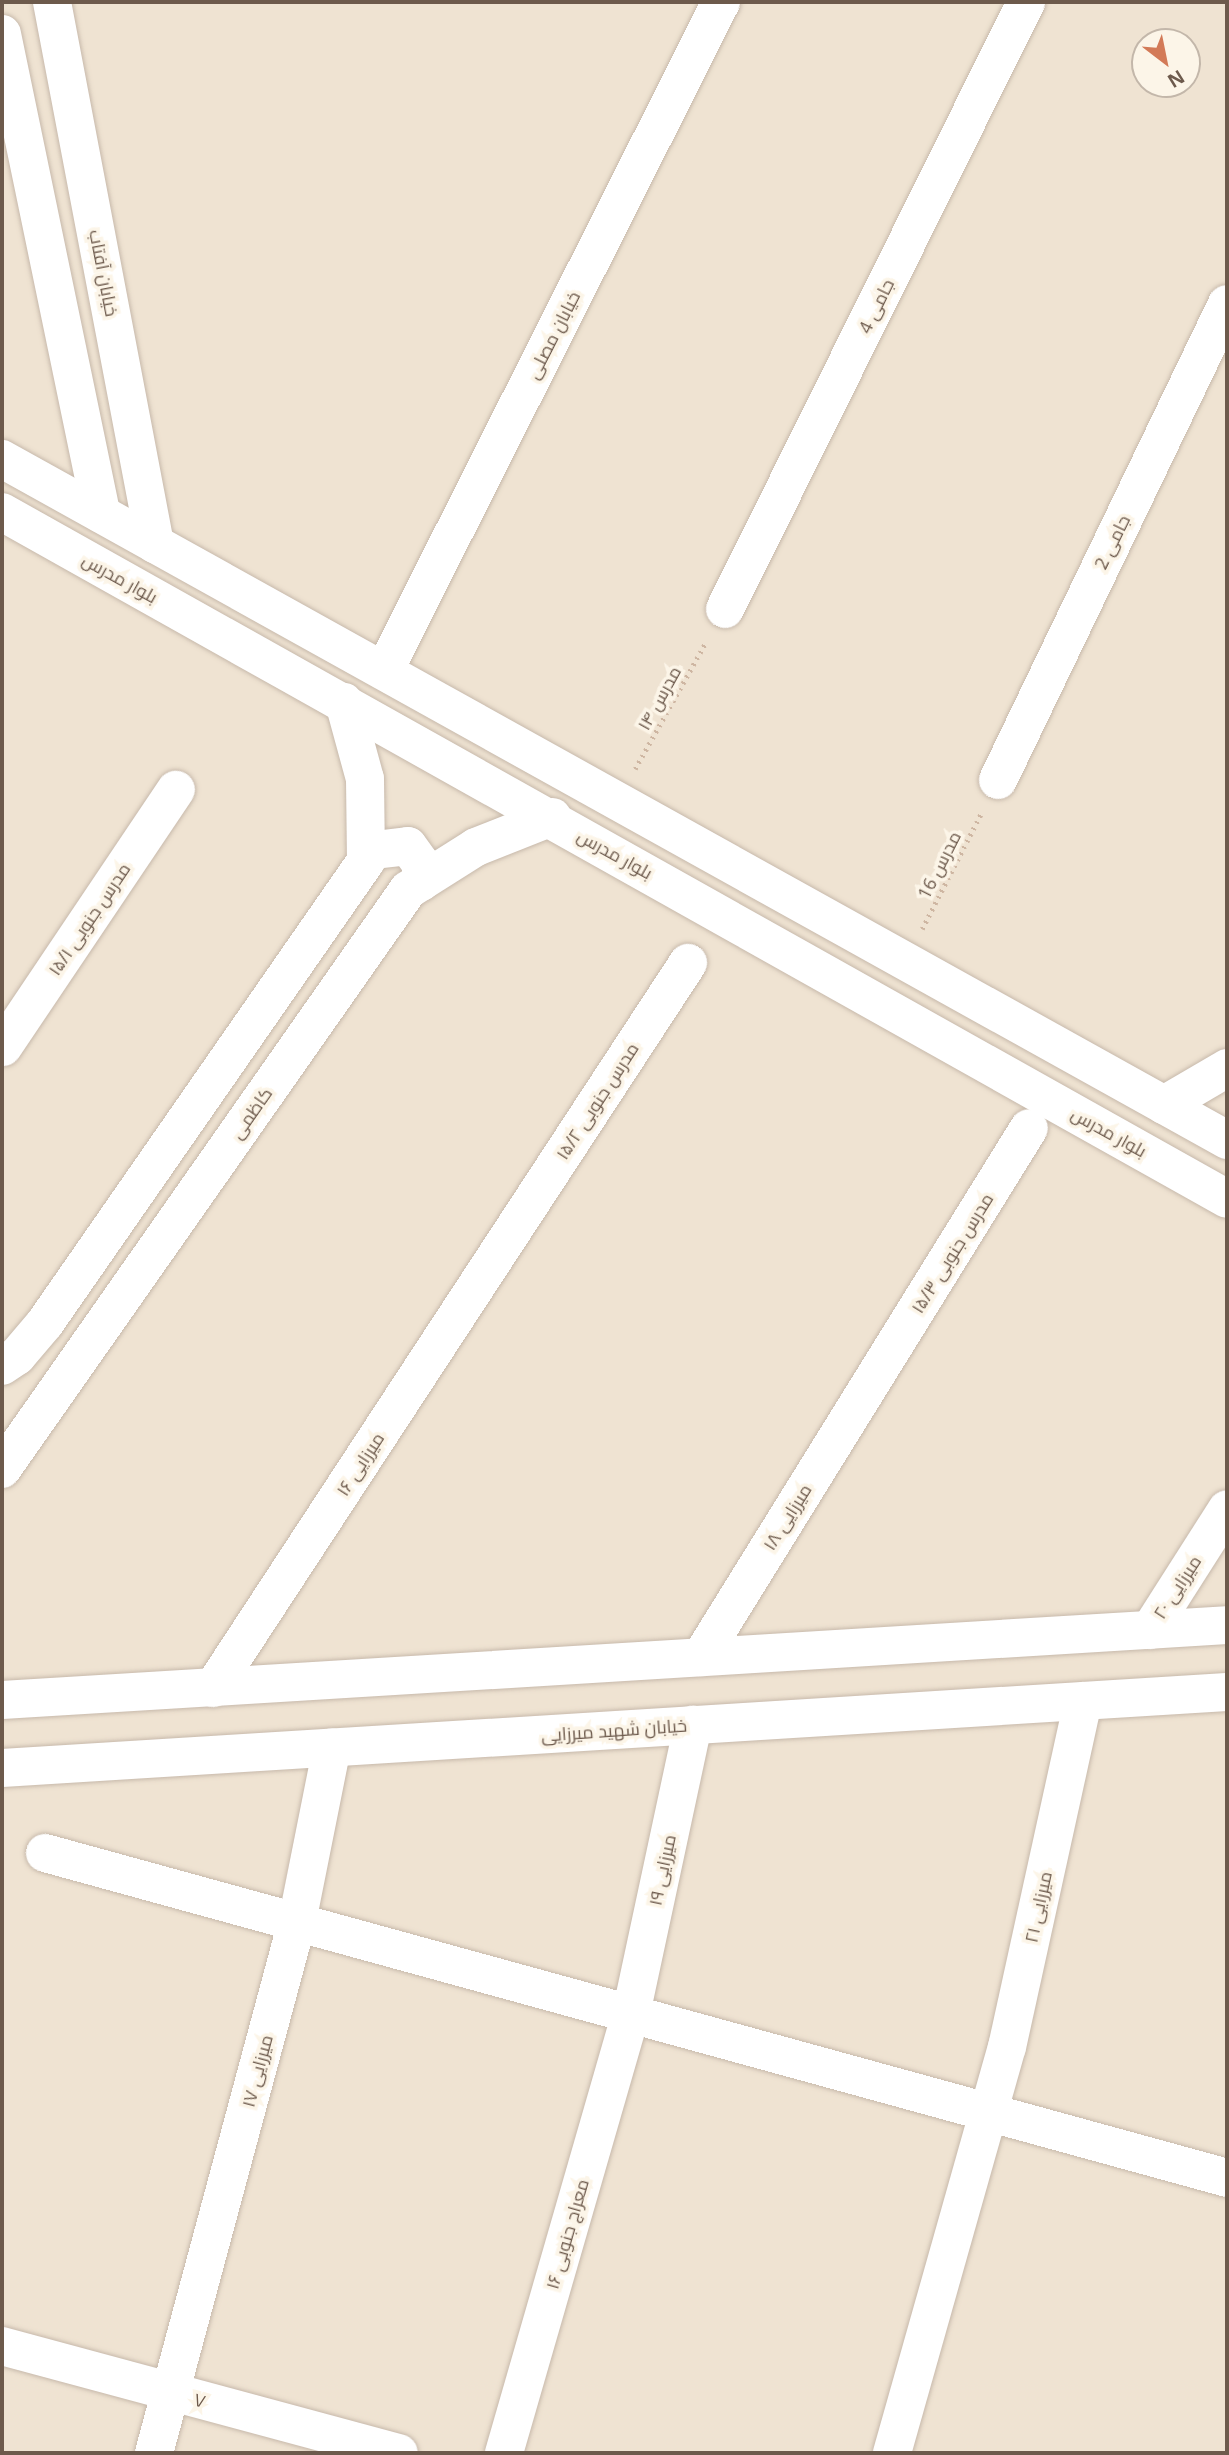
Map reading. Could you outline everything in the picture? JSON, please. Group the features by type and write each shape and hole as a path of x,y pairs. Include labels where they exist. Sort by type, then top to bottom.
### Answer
{"street":[{"name":"خیابان آفتاب","path":"52,2 155,544"},
{"name":"خیابان مصلی","path":"384,669 721,2"},
{"name":"جامی 4","path":"725,609 1026,2"},
{"path":"2,34 101,514"},
{"name":"جامی 2","path":"998,780 1227,304"},
{"path":"2,458 1227,1140"},
{"name":"بلوار مدرس","path":"2,512 552,817 1227,1199"},
{"path":"2,1366 16,1356 45,1323 366,861 365,779 344,702"},
{"name":"مدرس جنوبی ۱۵/۱","path":"2,1048 176,790"},
{"name":"کاظمی","path":"2,1469 408,890 476,847 552,817"},
{"path":"366,851 408,846 421,864 421,881"},
{"name":"مدرس جنوبی ۱۵/۲","path":"506,1240 688,963"},
{"path":"1164,1105 1227,1068"},
{"name":"مدرس جنوبی ۱۵/۳","path":"874,1378 1029,1128"},
{"name":"میرزایی ۱۶","path":"213,1688 506,1240"},
{"name":"میرزایی ۱۸","path":"701,1657 874,1378"},
{"name":"میرزایی ۲۰","path":"1150,1630 1227,1509"},
{"path":"2,1700 1227,1625"},
{"name":"خیابان شهید میرزایی","path":"2,1768 1227,1692"},
{"name":"میرزایی ۲۱","path":"892,2453 989,2112 1083,1701"},
{"name":"میرزایی ۱۹","path":"631,2014 693,1725"},
{"name":"میرزایی ۱۷","path":"154,2453 298,1923 331,1747"},
{"path":"45,1853 1227,2178"},
{"name":"معراج جنوبی ۱۶","path":"504,2453 631,2014"},
{"name":"۷","path":"2,2346 399,2453"}],"path":[{"name":"مدرس ۱۴","path":"617,800 725,609"},
{"name":"مدرس 16","path":"906,961 998,780"}],"shaded area":[{"path":"2,2 1227,2 1227,2453 2,2453"}]}
